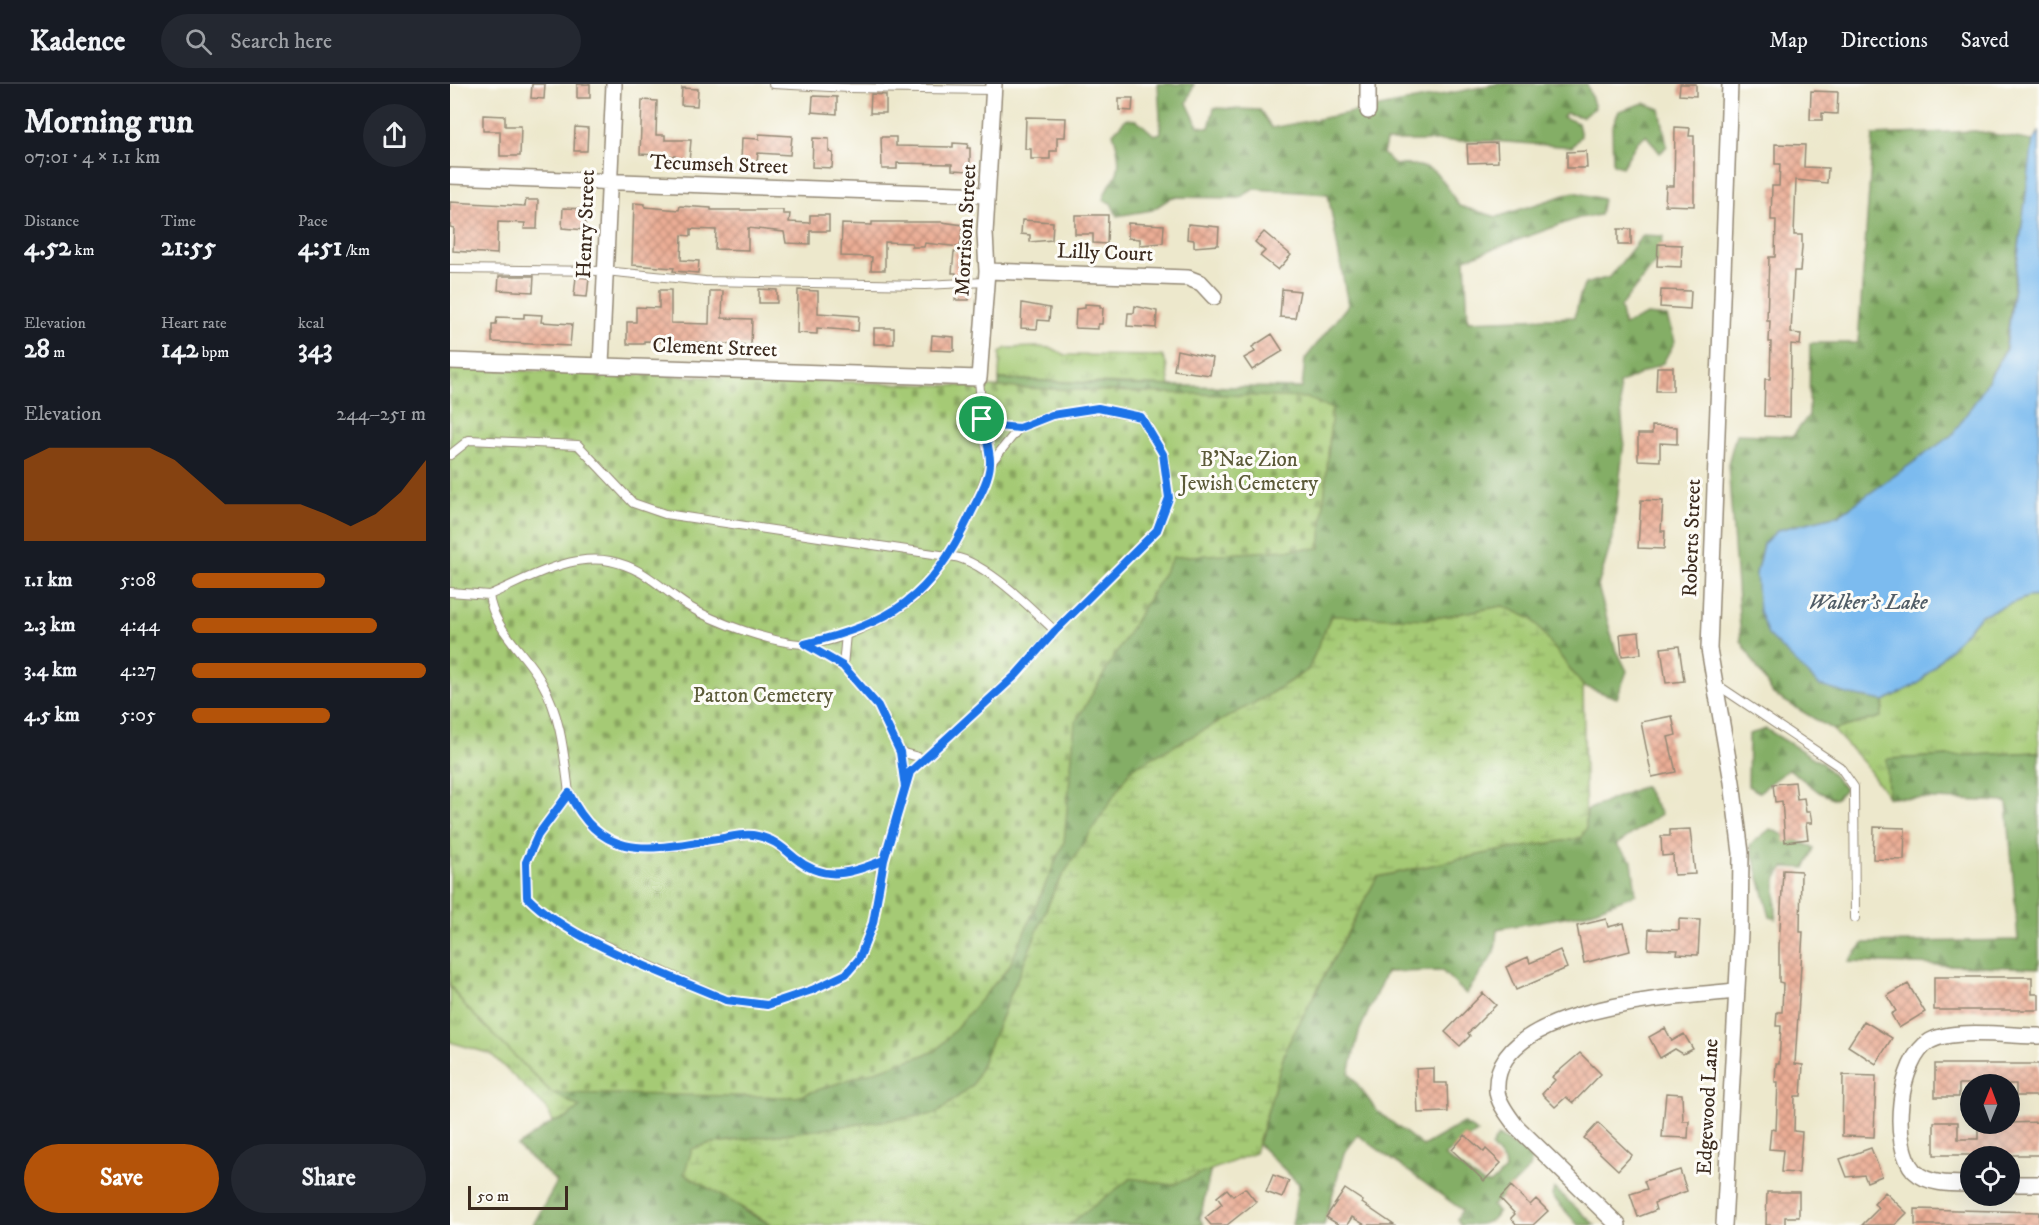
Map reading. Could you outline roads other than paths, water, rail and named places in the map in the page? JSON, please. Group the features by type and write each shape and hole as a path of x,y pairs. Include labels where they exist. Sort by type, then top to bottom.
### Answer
{"street":[{"name":"Henry Street","path":"601,365 614,84"},
{"path":"1368,84 1368,111"},
{"name":"Roberts Street","path":"1730,84 1709,649 1732,782 1741,853 1740,933 1735,991"},
{"name":"Morrison Street","path":"979,378 994,87"},
{"name":"Tecumseh Street","path":"450,176 987,195"},
{"name":"Lilly Court","path":"986,277 1188,278 1201,283 1214,297"},
{"name":"Clement Street","path":"450,361 979,378"},
{"path":"1618,1225 1516,1126 1497,1092 1498,1073 1509,1053 1529,1036 1582,1014 1625,1003 1735,991"},
{"name":"Edgewood Lane","path":"1724,1225 1735,991"},
{"path":"1960,1184 1945,1184 1925,1178 1915,1172 1906,1159 1902,1139 1902,1100 1906,1071 1916,1053 1931,1041 1953,1036 2039,1036"},
{"path":"2020,1184 2039,1184"}],"lane":[{"path":"772,84 994,87"},
{"path":"450,269 605,271 705,281 925,285 986,277"},
{"path":"979,378 982,419 990,464"},
{"path":"569,793 538,835 526,862 527,897 558,924 726,1000 744,1004 767,1005 812,990 846,974 867,945 884,860 910,772 1016,675 1055,631 1157,530 1169,498 1163,454 1141,417 1098,408 1052,415 1019,428 997,426 982,419"},
{"path":"805,644 846,634 889,616 925,588 947,556 969,516 990,464 1019,428"},
{"path":"450,455 469,440 578,445 633,503 665,514 958,556 1009,588 1055,631"},
{"path":"450,592 489,595 561,565 585,560 608,560 639,569 687,605 715,620 765,636 805,644 843,666 878,706 900,752 905,787"},
{"path":"489,595 491,612 541,680 552,700 562,739 569,793 580,816 604,838 646,850 750,834 777,841 811,870 828,875 851,873 884,860"},
{"path":"843,666 846,634"},
{"path":"1714,683 1834,762 1854,787 1855,918"},
{"path":"900,752 922,759"}],"water":[{"name":"Walker's Lake","path":"2039,132 2039,596 2028,597 1981,615 1919,683 1884,701 1820,686 1768,635 1759,611 1756,574 1763,544 1778,530 1839,515 1952,435 1981,393 2006,349 2033,141"}],"park label":[{"name":"B'Nae Zion Jewish Cemetery","path":"1249,472"},
{"name":"Patton Cemetery","path":"763,696"}]}
